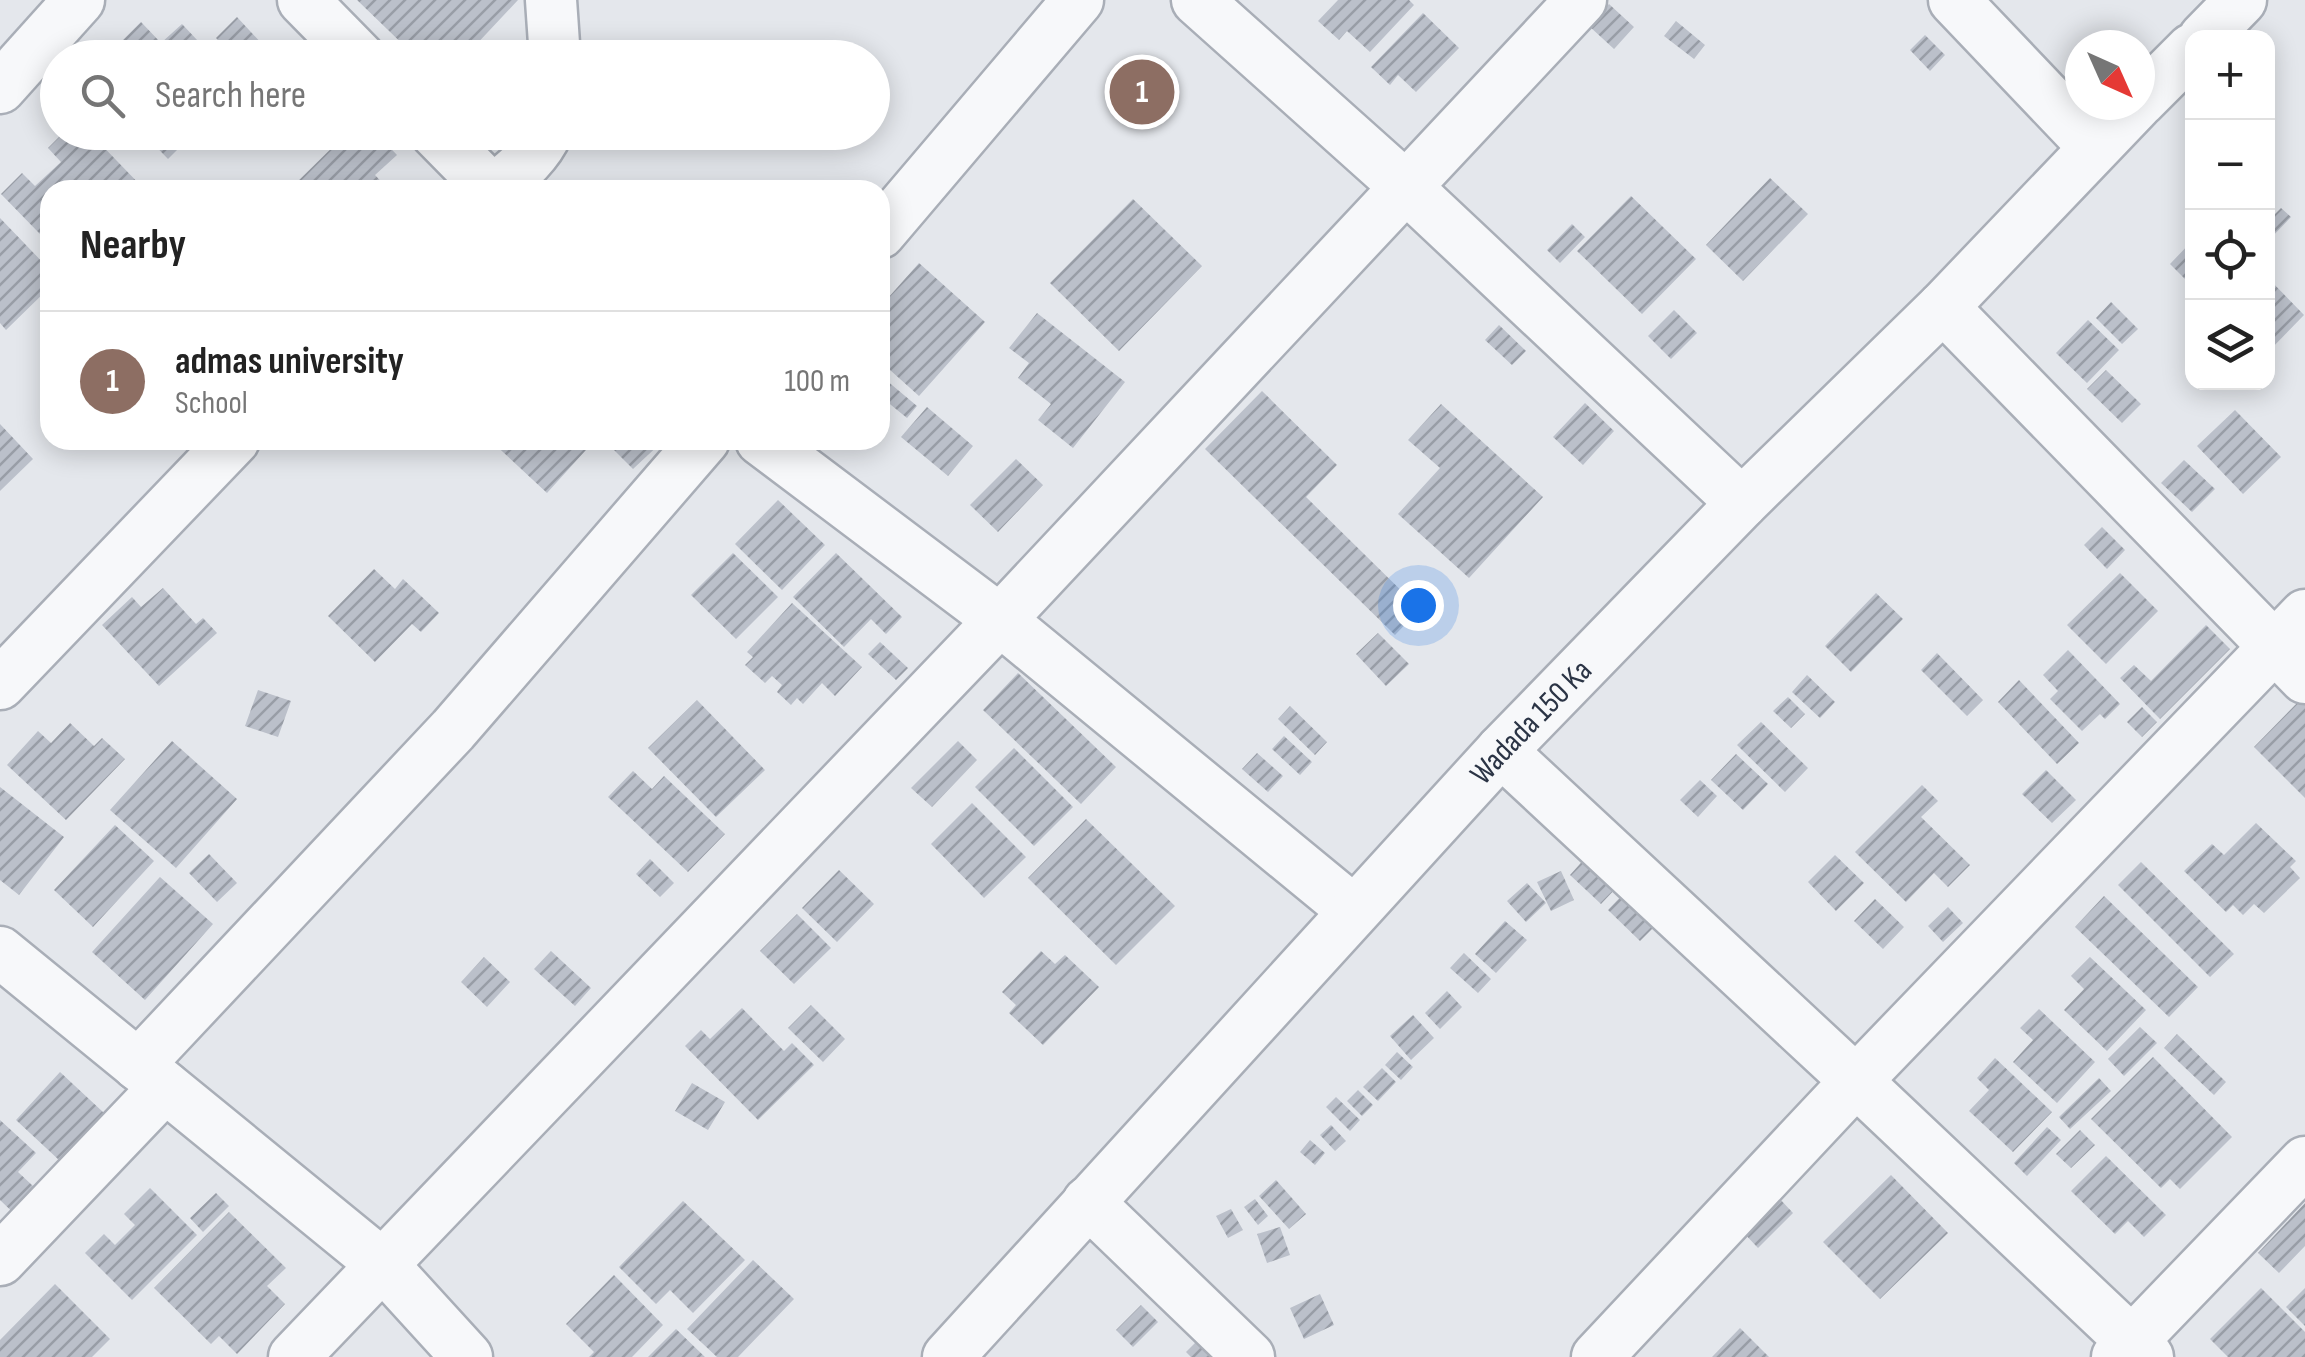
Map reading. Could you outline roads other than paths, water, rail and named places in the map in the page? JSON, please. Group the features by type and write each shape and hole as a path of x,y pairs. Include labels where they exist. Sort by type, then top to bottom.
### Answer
{"street":[{"path":"43,40 79,0"},
{"path":"303,0 342,40"},
{"path":"551,0 554,40"},
{"path":"890,221 1078,0"},
{"path":"1197,0 1406,188 1742,503"},
{"path":"294,1357 1000,620 1582,0"},
{"path":"1954,0 2094,147"},
{"path":"2212,30 2241,0"},
{"path":"0,88 40,43"},
{"name":"Wadada 150 Ka","path":"2155,86 2185,55"},
{"name":"Wadada 150 Ka","path":"948,1357 1501,752 1742,503 1943,306 2121,120"},
{"path":"451,150 479,180"},
{"path":"499,180 526,163 536,150"},
{"path":"1597,1357 1856,1081 2295,647 1943,306"},
{"path":"0,684 224,450"},
{"path":"0,1260 151,1076 695,450"},
{"path":"773,450 1000,620 1354,912"},
{"path":"1501,752 1856,1081 2132,1352 2305,1162"},
{"path":"0,952 382,1264 467,1357"},
{"path":"1088,1202 1248,1357"}],"place":[{"name":"admas university","path":"1142,92"}]}
